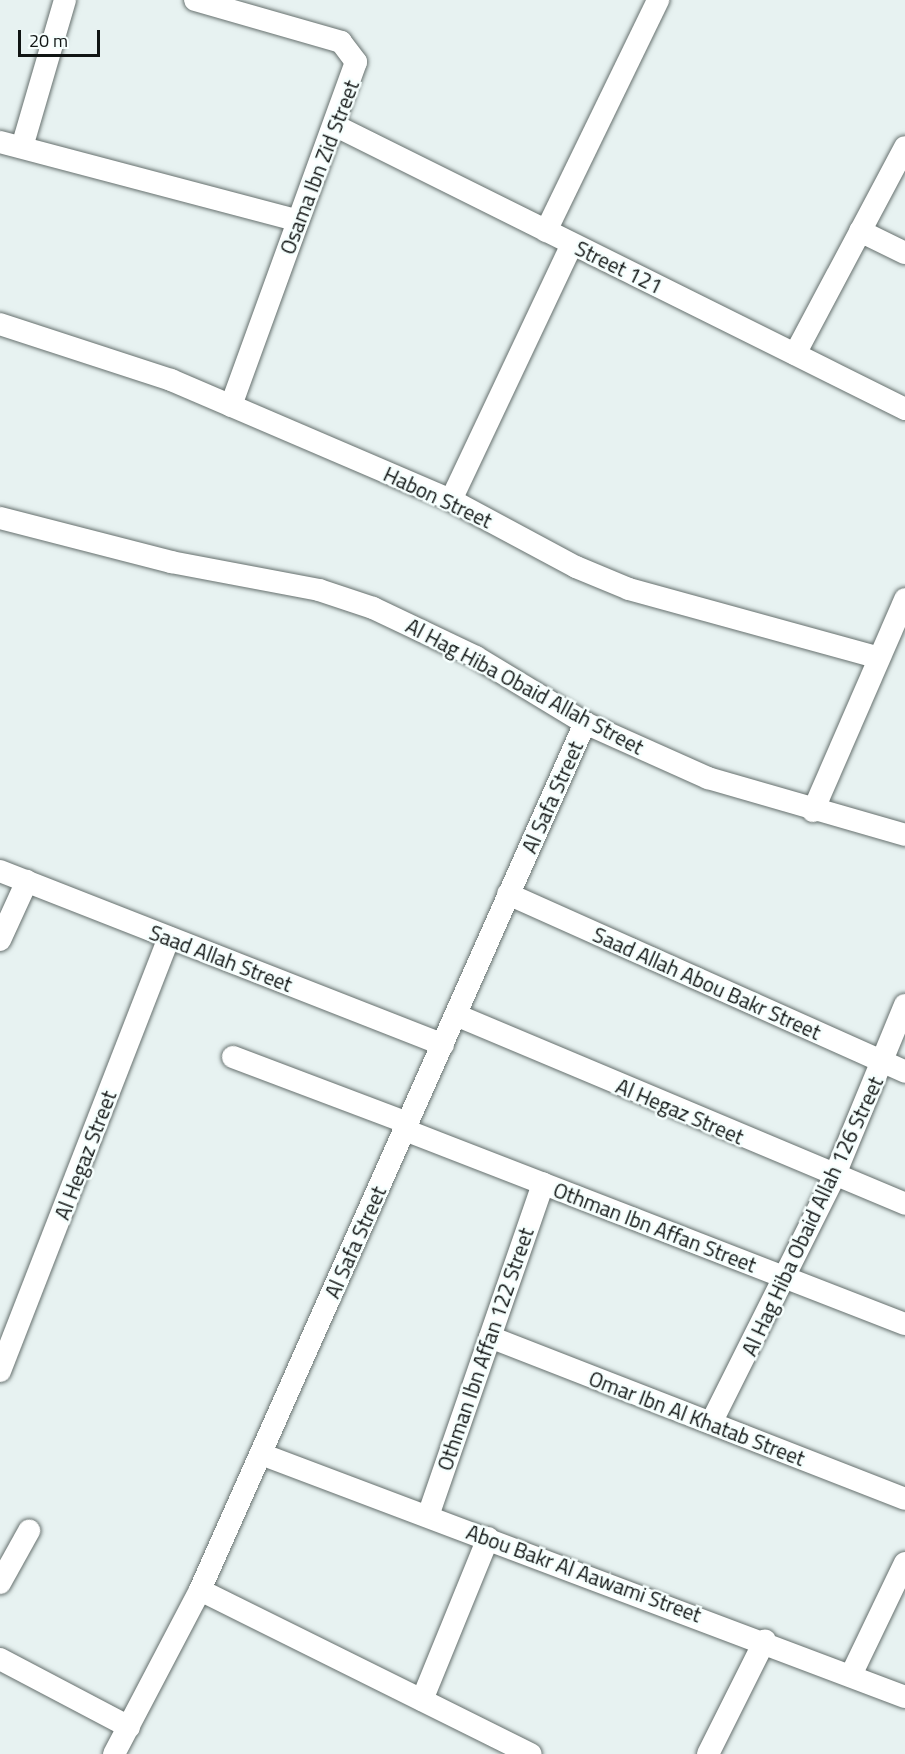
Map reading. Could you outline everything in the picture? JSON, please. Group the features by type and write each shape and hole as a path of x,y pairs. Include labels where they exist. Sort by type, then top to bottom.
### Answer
{"street":[{"path":"65,0 11,144 296,220"},
{"name":"Osama Ibn Zid Street","path":"195,0 349,46 356,71 296,220 231,406"},
{"path":"546,231 658,0"},
{"name":"Street 121","path":"334,125 905,409"},
{"path":"795,354 905,147"},
{"path":"860,231 905,253"},
{"path":"452,500 572,244"},
{"name":"Habon Street","path":"0,324 109,357 231,406 452,500 576,567 629,589 879,658"},
{"name":"Al Hag Hiba Obaid Allah Street","path":"0,518 171,562 319,590 373,608 476,657 585,723 708,778 813,811 905,835"},
{"path":"813,811 905,599"},
{"name":"Al Safa Street","path":"114,1754 200,1590 585,723"},
{"name":"Saad Allah Street","path":"0,871 442,1045"},
{"path":"0,940 27,881"},
{"name":"Saad Allah Abou Bakr Street","path":"508,894 905,1072"},
{"name":"Al Hegaz Street","path":"0,1371 169,938"},
{"name":"Al Hag Hiba Obaid Allah 126 Street","path":"711,1423 787,1278 834,1177 905,1005"},
{"name":"Al Hegaz Street","path":"456,1015 834,1177 905,1204"},
{"name":"Othman Ibn Affan Street","path":"233,1057 543,1183 905,1324"},
{"name":"Othman Ibn Affan 122 Street","path":"428,1515 543,1183"},
{"name":"Omar Ibn Al Khatab Street","path":"490,1337 905,1499"},
{"name":"Abou Bakr Al Aawami Street","path":"261,1454 852,1672 905,1696"},
{"path":"0,1583 29,1531"},
{"path":"422,1700 488,1538"},
{"path":"852,1672 905,1563"},
{"path":"200,1590 422,1700 496,1746 531,1754"},
{"path":"708,1754 765,1640"},
{"path":"0,1659 129,1727"}]}
